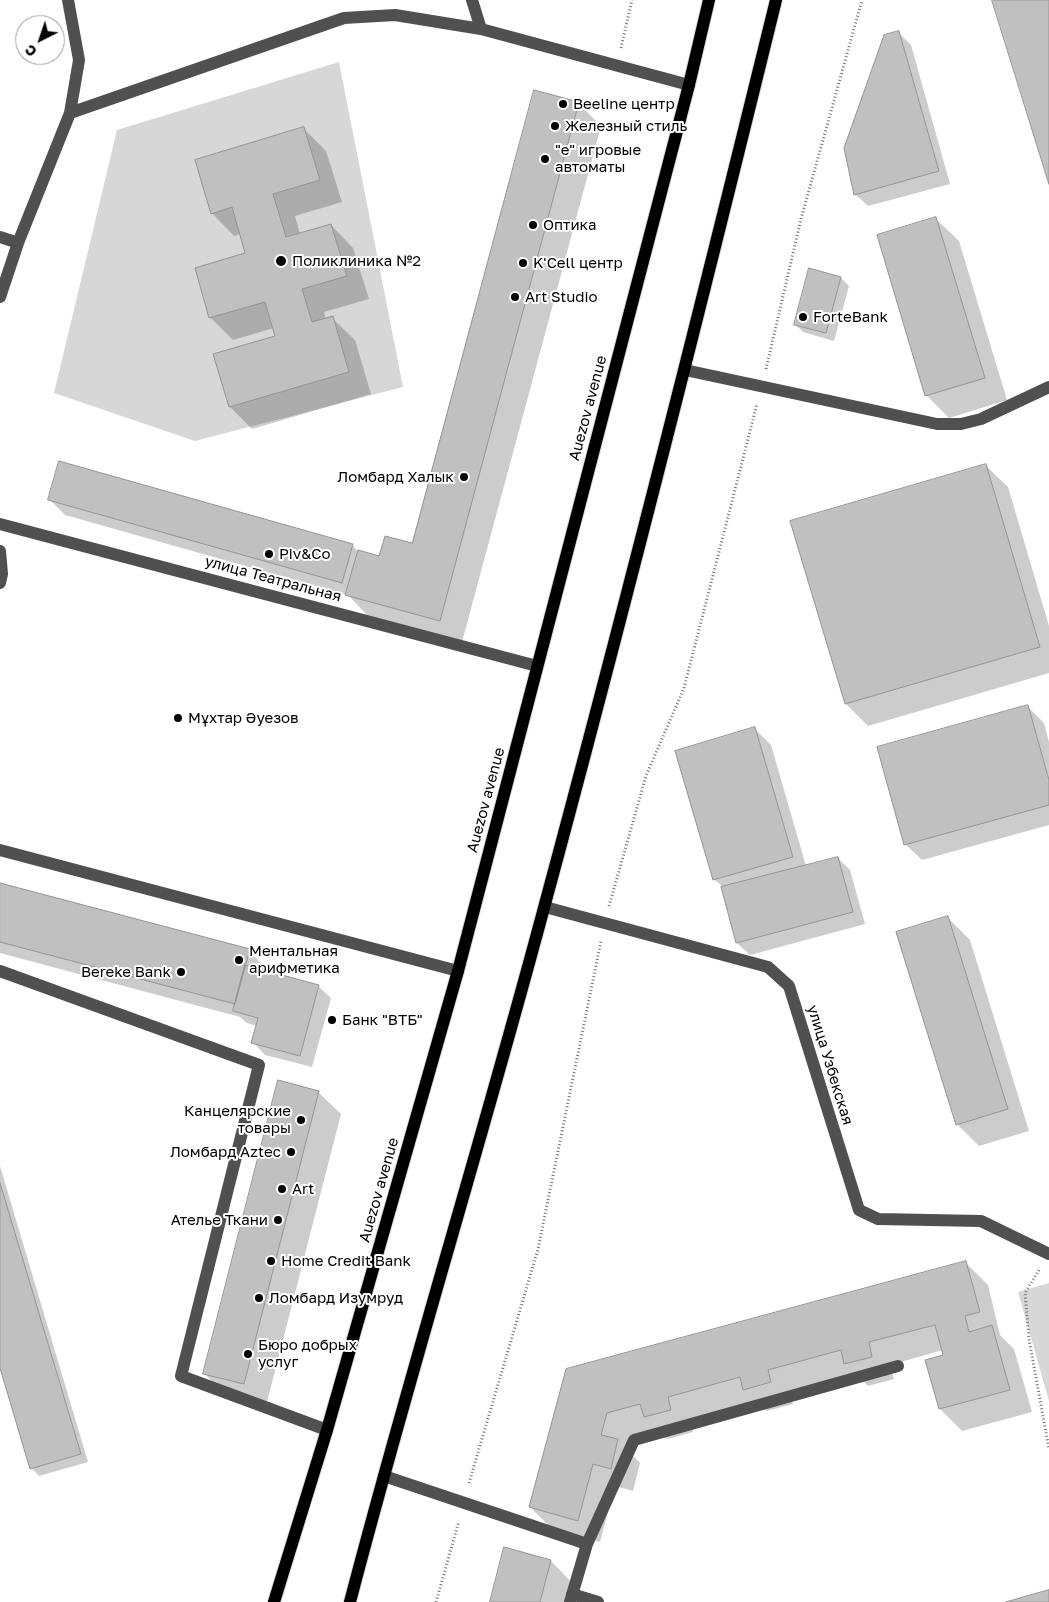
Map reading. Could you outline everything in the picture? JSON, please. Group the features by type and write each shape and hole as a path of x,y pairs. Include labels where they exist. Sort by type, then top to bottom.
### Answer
{"main road":[{"name":"Auezov avenue","path":"274,1602 327,1430 458,972 689,85 709,0"},
{"path":"350,1602 544,907 685,370 776,0"}],"street":[{"path":"0,297 18,243 70,113 80,60 68,0"},
{"path":"472,0 481,28"},
{"path":"70,113 344,18 395,15 481,28 689,85"},
{"path":"0,237 18,243"},
{"path":"685,370 937,424 961,424 981,419 1049,387"},
{"name":"улица Театральная","path":"0,524 537,666"},
{"path":"0,552 2,574 0,583"},
{"path":"0,850 458,972"},
{"name":"улица Узбекская","path":"544,907 768,967 788,986 859,1210 878,1219 981,1221 1049,1254"},
{"path":"0,971 259,1065 181,1376 327,1430"},
{"path":"598,1602 571,1598 587,1544 634,1440 898,1366"},
{"path":"384,1476 587,1544"}],"path":[{"path":"618,66 632,0"},
{"path":"436,1602 538,1249 604,923 646,776 684,688 762,386 801,219 862,0"},
{"path":"1049,1254 1025,1293 1029,1339 1049,1449"}],"shaded area":[{"path":"339,62 403,387 195,441 54,393 117,130"},
{"path":"1049,1283 1049,1401 1018,1292"}],"building":[{"path":"992,0 1049,0 1049,184"},
{"path":"899,31 939,171 854,195 844,148 884,35"},
{"path":"534,90 579,102 440,621 345,595 358,550 379,556 385,536 412,543"},
{"name":"Поликлиника №2","path":"304,127 320,180 273,194 286,237 331,224 347,276 302,289 312,322 333,316 349,372 229,407 213,354 275,336 265,302 209,318 195,268 245,253 232,207 211,214 195,160"},
{"path":"936,217 985,378 925,396 877,235"},
{"path":"809,268 841,277 826,333 794,325"},
{"path":"59,461 353,544 342,583 48,500"},
{"path":"986,464 1040,647 845,704 790,521"},
{"path":"1028,705 1049,780 1049,805 904,845 877,747"},
{"path":"755,727 793,857 713,880 675,751"},
{"path":"838,857 853,912 736,943 721,887"},
{"path":"0,883 250,949 235,1004 0,942"},
{"path":"948,916 1008,1109 956,1125 896,932"},
{"path":"245,965 319,985 300,1056 251,1043 258,1018 233,1011"},
{"path":"278,1080 319,1091 244,1384 203,1374"},
{"path":"0,1183 81,1454 30,1469 0,1368"},
{"path":"966,1261 980,1312 965,1316 969,1332 992,1325 1010,1390 939,1409 925,1360 943,1355 935,1325 869,1342 872,1357 844,1364 841,1350 768,1370 771,1382 743,1390 740,1377 668,1397 671,1410 644,1417 640,1404 607,1413 601,1435 618,1439 611,1469 593,1464 578,1521 529,1507 566,1369"},
{"path":"504,1547 551,1560 540,1602 490,1602"},
{"path":"1049,1590 1049,1602 1006,1602"}],"place":[{"name":"Beeline центр","path":"563,104"},
{"name":"Железный стиль","path":"555,126"},
{"name":"\"е\" игровые автоматы","path":"545,159"},
{"name":"Оптика","path":"533,225"},
{"name":"Поликлиника №2","path":"281,261"},
{"name":"K'Cell центр","path":"523,263"},
{"name":"Art Studio","path":"515,297"},
{"name":"ForteBank","path":"803,317"},
{"name":"Ломбард Халык","path":"464,477"},
{"name":"Piv&Co","path":"269,554"},
{"name":"Мұхтар Әуезов","path":"178,718"},
{"name":"Ментальная арифметика","path":"239,960"},
{"name":"Bereke Bank","path":"181,972"},
{"name":"Банк \"ВТБ\"","path":"332,1020"},
{"name":"Канцелярские товары","path":"301,1120"},
{"name":"Ломбард Aztec","path":"291,1152"},
{"name":"Art","path":"282,1189"},
{"name":"Ателье Ткани","path":"278,1220"},
{"name":"Home Credit Bank","path":"271,1261"},
{"name":"Ломбард Изумруд","path":"259,1298"},
{"name":"Бюро добрых услуг","path":"248,1354"}]}
